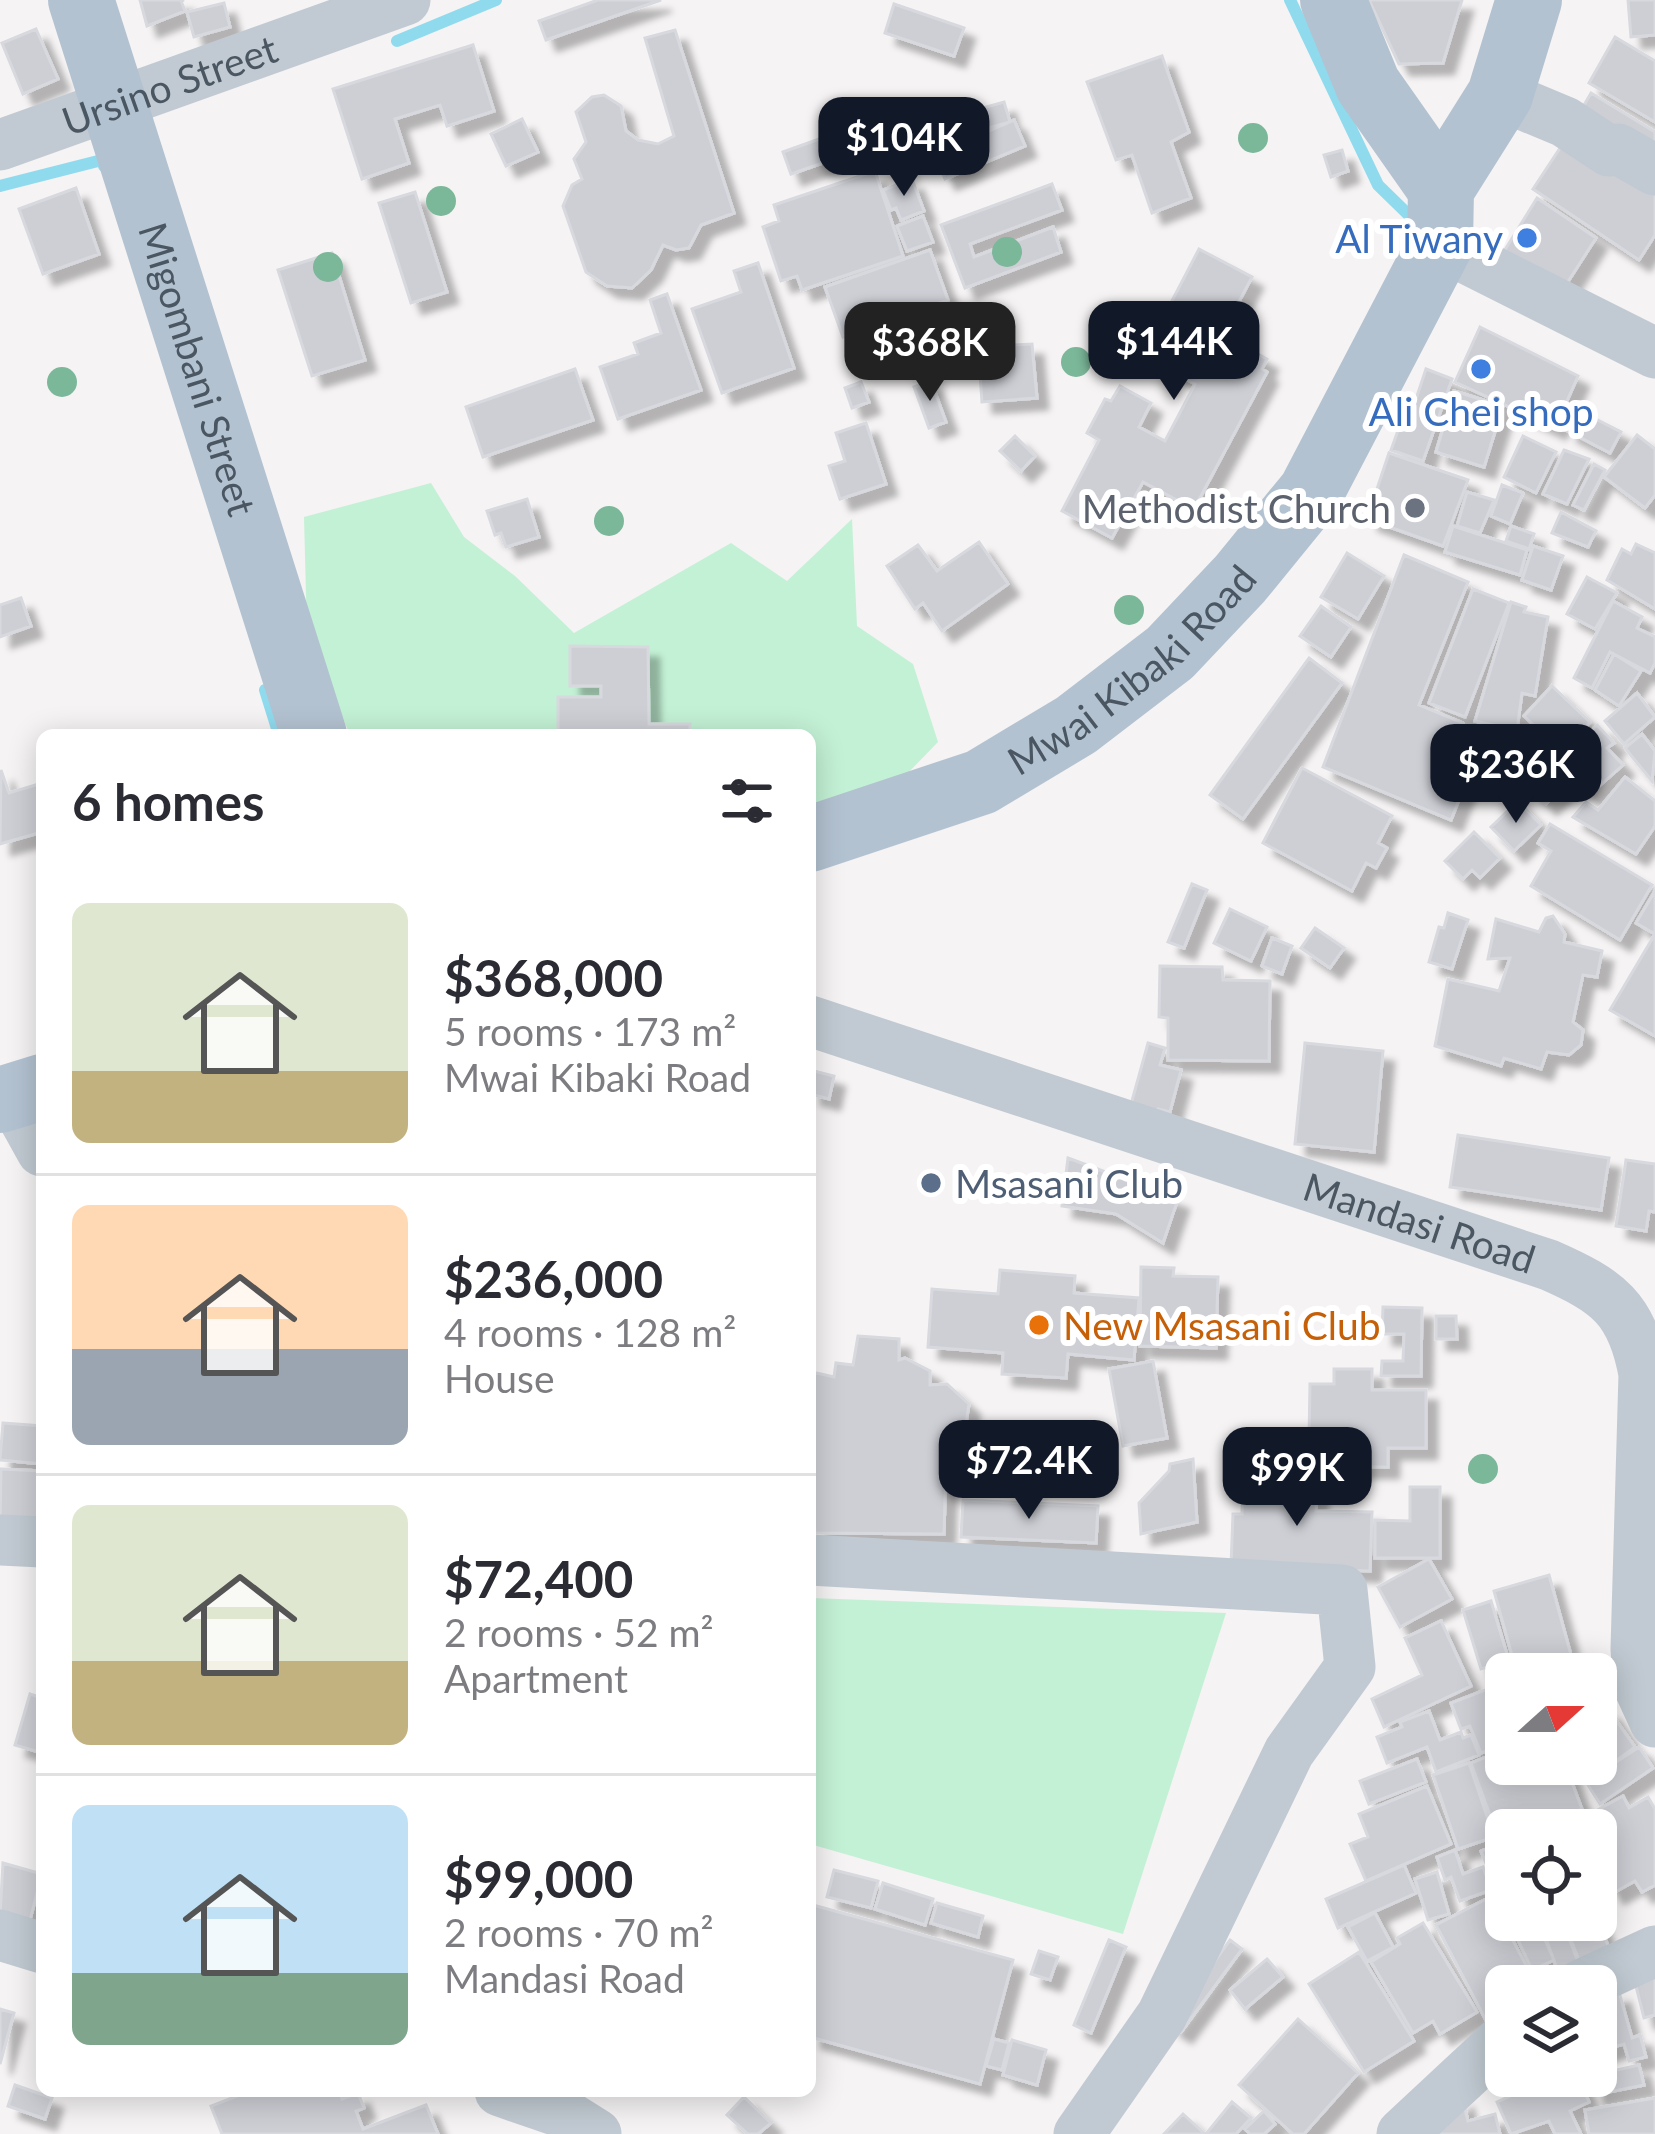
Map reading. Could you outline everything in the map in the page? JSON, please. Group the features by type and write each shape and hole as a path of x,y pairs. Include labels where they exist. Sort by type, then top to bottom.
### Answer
{"main road":[{"name":"Migombani Street","path":"81,0 312,729"},
{"path":"1333,0 1368,85 1441,217"},
{"name":"Mwai Kibaki Road","path":"816,837 981,782 1076,725 1170,652 1240,579 1311,492 1500,95 1529,0"}],"street":[{"name":"Ursino Street","path":"0,146 405,0"},
{"path":"1500,95 1565,122 1609,151 1618,149 1655,170"},
{"path":"1441,217 1655,352"},
{"name":"Mandasi Road","path":"816,1023 1549,1265 1612,1300 1640,1297 1637,1338 1644,1374 1636,1648 1640,1687 1655,1722"},
{"path":"0,1540 36,1542"},
{"path":"816,1560 1342,1590 1351,1667 1289,1753 1162,2015 1079,2134"},
{"path":"0,1935 36,1946"},
{"path":"1617,1968 1655,1951"},
{"path":"1402,2134 1485,2057"},
{"path":"518,2097 562,2112 596,2134"}],"green space":[{"path":"431,483 464,537 515,576 574,633 731,543 787,581 852,519 857,626 913,664 938,742 870,812 816,840 816,729 347,729 307,633 304,517"},
{"path":"816,1598 1226,1613 1123,1934 816,1846"}],"building":[{"path":"140,0 184,0 185,11 147,26"},
{"path":"598,0 661,0 546,40 539,21"},
{"path":"1369,0 1462,0 1443,63 1399,64"},
{"path":"1628,0 1655,0 1655,35 1631,37"},
{"path":"224,3 230,27 194,37 187,12"},
{"path":"894,4 964,28 954,56 885,33"},
{"path":"36,29 58,79 23,94 2,43"},
{"path":"675,30 734,213 701,225 689,248 663,245 651,270 632,288 607,286 586,272 563,206 572,185 582,179 574,159 586,142 576,112 592,97 604,95 621,106 626,131 638,140 658,144 674,136 645,38"},
{"path":"1615,37 1655,61 1655,122 1589,83"},
{"path":"473,45 494,111 447,126 440,105 395,119 409,163 362,179 333,89"},
{"path":"1162,56 1189,132 1171,142 1191,198 1152,213 1132,155 1116,160 1087,82"},
{"path":"1591,93 1655,132 1655,166 1576,119"},
{"path":"1004,102 1010,122 963,135 957,115"},
{"path":"949,114 961,143 1014,120 1025,146 945,179 923,125"},
{"path":"878,118 886,141 791,174 783,152"},
{"path":"522,119 538,152 506,166 491,134"},
{"path":"1570,133 1655,174 1655,235 1639,260 1533,189"},
{"path":"1342,150 1348,171 1331,177 1324,155"},
{"path":"875,171 903,256 802,290 797,276 781,281 763,227 779,221 774,205"},
{"path":"912,179 924,211 901,220 883,190"},
{"path":"1052,184 1062,210 970,244 974,257 1053,227 1061,252 965,288 941,225"},
{"path":"76,188 99,254 43,274 19,209"},
{"path":"415,192 447,292 411,303 379,203"},
{"path":"1537,198 1596,238 1562,291 1503,253"},
{"path":"923,216 933,242 907,251 897,226"},
{"path":"1199,249 1252,277 1222,334 1267,359 1262,369 1267,372 1194,509 1143,482 1112,538 1062,511 1099,440 1087,433 1105,399 1111,401 1120,386 1151,403 1139,427 1165,441 1195,384 1133,351 1153,315 1162,320"},
{"path":"930,250 948,300 843,337 825,287"},
{"path":"332,253 365,360 312,376 278,270"},
{"path":"758,263 794,368 722,393 692,309 741,292 734,271"},
{"path":"667,294 701,390 618,419 600,367 638,354 634,343 661,333 650,300"},
{"path":"1480,327 1578,376 1555,428 1455,382"},
{"path":"902,335 912,357 896,363 887,342"},
{"path":"1032,344 1037,398 982,402 978,347"},
{"path":"575,369 593,420 483,457 466,407"},
{"path":"1426,369 1452,379 1423,461 1391,450"},
{"path":"931,381 946,422 929,428 914,387"},
{"path":"861,382 869,402 852,408 845,388"},
{"path":"1454,391 1503,406 1484,467 1436,452"},
{"path":"1576,409 1621,432 1610,453 1566,430"},
{"path":"866,423 886,484 840,499 829,466 845,461 836,433"},
{"path":"1637,435 1655,449 1655,495 1645,508 1604,477"},
{"path":"1015,436 1035,456 1021,471 1000,451"},
{"path":"1523,436 1556,452 1536,493 1504,477"},
{"path":"1564,450 1589,459 1567,504 1543,494"},
{"path":"1389,453 1468,480 1443,546 1367,519"},
{"path":"1594,464 1605,470 1584,510 1573,505"},
{"path":"1502,485 1523,493 1510,524 1491,516"},
{"path":"1467,492 1494,500 1480,533 1457,526"},
{"path":"527,499 539,537 506,547 501,533 495,535 487,511"},
{"path":"1561,512 1596,531 1588,547 1552,533"},
{"path":"1453,526 1527,550 1520,575 1445,552"},
{"path":"1511,526 1534,534 1529,549 1506,541"},
{"path":"979,542 1008,584 942,631 923,603 915,609 887,566 918,545 937,571"},
{"path":"1636,544 1655,553 1655,609 1607,580 1622,549 1631,554"},
{"path":"1533,546 1563,556 1551,590 1522,580"},
{"path":"1347,553 1384,576 1358,619 1321,597"},
{"path":"1404,555 1468,582 1419,705 1463,723 1449,758 1472,767 1451,820 1323,767"},
{"path":"1587,577 1617,593 1595,629 1567,614"},
{"path":"1473,589 1509,603 1465,717 1429,703"},
{"path":"21,598 31,626 0,637 0,605"},
{"path":"1613,601 1642,617 1637,628 1655,637 1655,663 1650,673 1610,652 1592,688 1574,678"},
{"path":"1511,602 1526,607 1524,612 1548,617 1535,696 1522,693 1517,730 1475,721"},
{"path":"1321,606 1351,627 1331,657 1300,636"},
{"path":"570,646 648,647 649,724 690,724 690,729 558,729 558,697 601,697 601,686 570,686"},
{"path":"1614,654 1641,671 1619,706 1595,690"},
{"path":"1309,658 1342,683 1243,819 1210,795"},
{"path":"1552,686 1590,722 1548,769 1524,747 1539,730 1524,716"},
{"path":"1637,693 1655,717 1624,744 1605,721"},
{"path":"1597,725 1614,743 1607,748 1623,765 1589,795 1573,778 1546,804 1530,788"},
{"path":"1469,726 1523,733 1517,778 1494,775 1494,768 1464,764"},
{"path":"1642,734 1655,751 1652,781 1625,748"},
{"path":"1302,768 1392,816 1378,843 1387,848 1376,868 1366,863 1352,891 1263,843"},
{"path":"1,770 9,793 36,785 36,834 0,844"},
{"path":"1625,777 1655,801 1655,826 1636,854 1573,817 1586,802 1598,810"},
{"path":"1518,801 1541,825 1514,851 1491,827"},
{"path":"1550,824 1652,885 1620,940 1531,886 1551,851 1538,843"},
{"path":"1474,832 1500,858 1480,878 1472,870 1463,879 1445,861"},
{"path":"1192,884 1207,890 1184,948 1168,942"},
{"path":"1655,891 1655,934 1636,923"},
{"path":"1230,909 1267,927 1251,961 1214,943"},
{"path":"1448,913 1468,920 1452,969 1429,962"},
{"path":"1553,916 1565,934 1564,942 1602,951 1597,977 1583,975 1573,1022 1583,1030 1581,1045 1569,1055 1547,1052 1541,1069 1504,1058 1501,1066 1435,1046 1448,979 1499,991 1510,958 1488,959 1496,919 1539,932 1546,918"},
{"path":"1315,928 1344,948 1330,968 1301,948"},
{"path":"1655,934 1655,1036 1610,1010"},
{"path":"1272,938 1292,946 1282,974 1262,966"},
{"path":"1160,966 1222,967 1223,980 1270,981 1269,1061 1168,1060 1168,1018 1159,1017"},
{"path":"1148,1043 1165,1048 1160,1065 1181,1070 1170,1112 1158,1109 1156,1115 1130,1108"},
{"path":"1305,1043 1383,1051 1374,1152 1295,1144"},
{"path":"816,1072 834,1076 829,1099 816,1096"},
{"path":"1458,1135 1609,1158 1601,1210 1450,1187"},
{"path":"1068,1158 1178,1199 1163,1243 1116,1214 1062,1206"},
{"path":"1626,1160 1655,1164 1655,1212 1649,1211 1646,1231 1616,1226"},
{"path":"1141,1267 1174,1268 1173,1276 1218,1277 1216,1348 1140,1346"},
{"path":"1000,1270 1075,1276 1074,1293 1139,1298 1134,1360 1068,1354 1066,1378 1002,1374 1003,1353 928,1347 932,1289 998,1294"},
{"path":"1383,1307 1422,1308 1421,1376 1381,1376 1382,1361 1403,1361 1404,1334 1382,1334"},
{"path":"1436,1316 1456,1316 1457,1339 1436,1339"},
{"path":"858,1336 899,1339 899,1360 905,1358 930,1371 930,1385 947,1384 969,1404 960,1463 946,1466 944,1534 816,1533 816,1373 834,1377 836,1363 853,1365"},
{"path":"1153,1361 1167,1438 1123,1446 1109,1369"},
{"path":"1334,1369 1372,1369 1372,1390 1426,1390 1426,1448 1388,1448 1388,1467 1304,1467 1310,1384 1334,1384"},
{"path":"3,1423 36,1426 36,1463 0,1460"},
{"path":"1193,1459 1197,1522 1141,1534 1139,1503 1170,1464"},
{"path":"1,1469 36,1471 36,1530 0,1527"},
{"path":"1243,1477 1318,1480 1316,1511 1372,1512 1370,1571 1231,1566 1233,1514 1242,1514"},
{"path":"1410,1487 1440,1487 1440,1558 1375,1558 1375,1520 1410,1521"},
{"path":"963,1500 1098,1506 1096,1543 961,1537"},
{"path":"1429,1559 1452,1599 1400,1627 1378,1587"},
{"path":"1549,1575 1570,1653 1511,1653 1494,1591"},
{"path":"1491,1601 1507,1653 1485,1653 1485,1668 1481,1669 1463,1610"},
{"path":"1441,1621 1471,1686 1384,1727 1372,1699 1422,1675 1405,1638"},
{"path":"1485,1690 1485,1752 1481,1753 1470,1726 1461,1729 1451,1703"},
{"path":"30,1694 36,1696 36,1751 15,1745"},
{"path":"1429,1711 1440,1740 1461,1732 1463,1738 1471,1735 1479,1755 1436,1772 1427,1747 1387,1763 1377,1737"},
{"path":"1617,1722 1635,1747 1617,1760"},
{"path":"1639,1747 1653,1768 1600,1804 1588,1785 1617,1785 1617,1762"},
{"path":"1485,1757 1485,1785 1573,1785 1582,1809 1488,1809 1471,1763"},
{"path":"1417,1759 1426,1782 1369,1804 1360,1781"},
{"path":"1469,1763 1485,1810 1485,1840 1458,1849 1433,1775"},
{"path":"1427,1786 1451,1844 1366,1881 1350,1844 1368,1837 1359,1814"},
{"path":"1623,1796 1629,1808 1648,1797 1655,1809 1655,1885 1642,1892 1635,1881 1617,1891 1617,1809 1599,1809"},
{"path":"1455,1850 1463,1874 1483,1867 1485,1892 1460,1901 1437,1857"},
{"path":"3,1863 36,1872 29,1924 0,1916"},
{"path":"1404,1865 1416,1893 1338,1928 1326,1899"},
{"path":"834,1870 878,1881 871,1908 827,1897"},
{"path":"1437,1872 1449,1914 1428,1920 1415,1879"},
{"path":"883,1883 933,1899 925,1925 875,1909"},
{"path":"1485,1900 1485,1941 1513,1941 1526,1965 1485,1965 1485,2018 1436,1925"},
{"path":"937,1903 983,1916 978,1937 931,1923"},
{"path":"816,1906 1013,1960 980,2084 816,2039"},
{"path":"1375,1913 1393,1947 1367,1961 1348,1927"},
{"path":"1423,1923 1477,2012 1440,2034 1433,2021 1413,2033 1371,1962 1400,1944 1397,1938"},
{"path":"1109,1940 1126,1947 1091,2033 1074,2025"},
{"path":"1230,1940 1242,1949 1181,2032 1169,2024"},
{"path":"1519,1941 1545,1941 1554,1960 1530,1965"},
{"path":"1547,1941 1570,1941 1578,1962 1556,1965"},
{"path":"1571,1941 1606,1941 1609,1948 1579,1960"},
{"path":"1039,1951 1058,1957 1050,1980 1031,1974"},
{"path":"1359,1952 1414,2041 1364,2072 1309,1984"},
{"path":"1267,1959 1283,1977 1245,2009 1230,1990"},
{"path":"1655,1972 1655,2015 1644,2018 1634,1978"},
{"path":"1617,1993 1632,2038 1640,2035 1646,2057 1629,2061 1624,2044 1617,2046"},
{"path":"0,2009 14,2013 0,2064"},
{"path":"1298,2019 1358,2073 1304,2134 1293,2134 1239,2085"},
{"path":"994,2039 1009,2043 1002,2070 986,2066"},
{"path":"1012,2040 1046,2050 1037,2085 1003,2075"},
{"path":"1639,2065 1644,2085 1617,2090 1617,2070"},
{"path":"15,2085 36,2092 36,2097 52,2098 45,2119 8,2106"},
{"path":"234,2097 360,2097 364,2108 356,2111 363,2129 426,2105 438,2134 222,2134 211,2106"},
{"path":"744,2097 771,2123 758,2134 748,2134 727,2115"},
{"path":"1462,2097 1468,2121 1495,2114 1500,2134 1428,2134"},
{"path":"1508,2097 1587,2097 1589,2102 1570,2111 1581,2134 1555,2134 1549,2121 1511,2134 1497,2102"},
{"path":"1655,2098 1655,2134 1589,2134 1585,2110"},
{"path":"1232,2102 1251,2118 1236,2134 1206,2134"},
{"path":"1264,2111 1275,2124 1264,2134 1250,2134 1245,2129"},
{"path":"1183,2114 1205,2134 1164,2134"}],"waterway":[{"path":"397,41 496,0"},
{"path":"1290,0 1378,185 1418,224"},
{"path":"0,186 102,160 104,166"},
{"path":"265,690 277,729"}],"place":[{"name":"Al Tiwany","path":"1527,238"},
{"name":"Ali Chei shop","path":"1481,369"},
{"name":"Methodist Church","path":"1415,508"},
{"name":"Msasani Club","path":"931,1183"},
{"name":"New Msasani Club","path":"1039,1325"}]}
